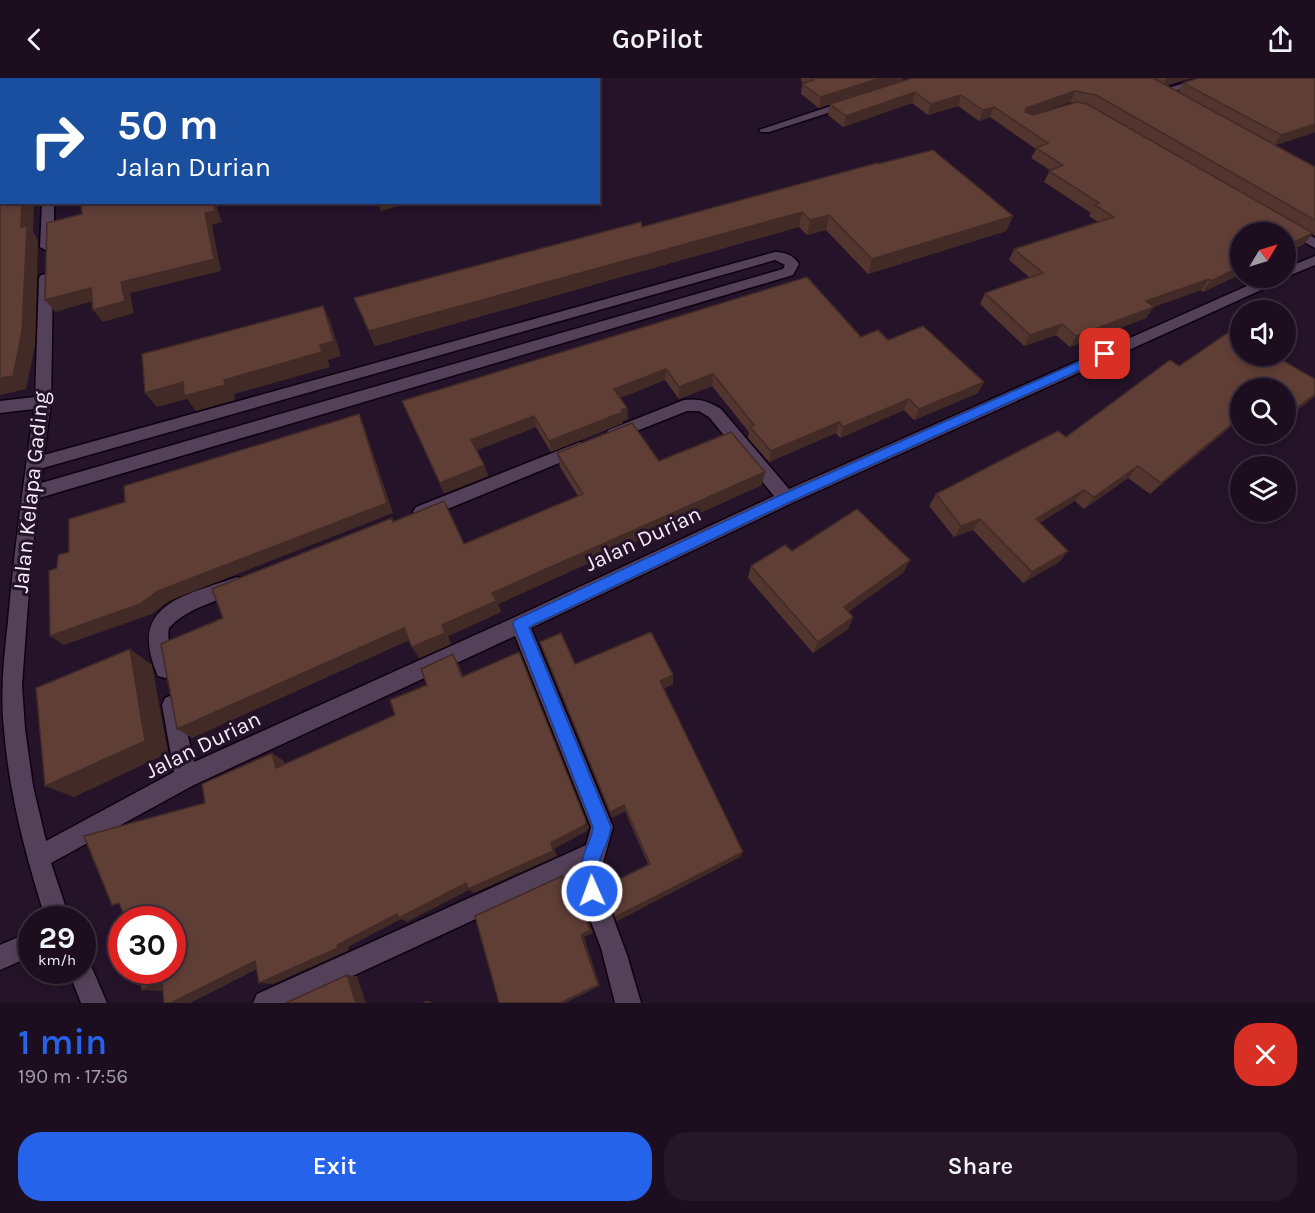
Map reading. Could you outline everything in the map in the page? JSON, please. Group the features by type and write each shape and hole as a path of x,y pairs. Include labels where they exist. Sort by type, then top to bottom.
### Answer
{"street":[{"path":"1161,93 1212,78"},
{"path":"765,130 867,98"},
{"name":"Jalan Kelapa Gading","path":"48,204 43,402 31,493 12,685 14,729 22,786 38,858 53,906"},
{"path":"1275,220 1315,244"},
{"path":"31,493 789,272 792,264 782,256 775,256 35,464"},
{"path":"1296,269 1315,260"},
{"name":"Jalan Durian","path":"38,858 186,777 520,624 786,498 1254,288"},
{"path":"0,407 43,402"},
{"path":"410,517 684,406 694,404 704,406 715,413 786,498"},
{"path":"186,777 158,631 160,622 177,609 254,579"},
{"path":"520,624 602,827 601,840 592,854 590,873 592,891 614,950 628,1003"},
{"path":"266,1003 592,854"},
{"path":"0,958 18,950"},
{"path":"86,984 94,1003"}],"building":[{"path":"812,78 880,78 821,97 802,84 814,80"},
{"path":"912,78 1153,78 1315,167 1315,220 1096,95 1075,91 1026,108 1025,112 1033,115 1077,102 1087,104 1294,222 1230,222 1230,272 1211,281 1209,279 1146,301 1154,307 1076,336 1062,324 1030,335 985,293 1043,273 1014,249 1114,217 1095,205 1099,203 1049,171 1063,165 1036,148 1048,143 994,107 983,110 961,95 931,104 915,92 846,116 830,104"},
{"path":"1198,78 1315,78 1315,124 1281,135 1183,83"},
{"path":"933,150 1013,216 872,259 829,215 810,220 802,212 369,331 354,298 641,222 642,227"},
{"path":"0,204 22,204 21,227 27,226 22,332 13,376 0,378"},
{"path":"81,204 213,204 215,211 205,213 214,259 121,282 125,301 93,310 91,288 45,300 47,223 82,214"},
{"path":"1296,223 1313,233 1296,241"},
{"path":"807,277 861,337 878,330 888,340 923,326 984,382 919,409 909,399 843,427 839,422 771,451 750,427 754,425 713,374 679,387 666,369 614,389 627,408 621,410 623,412 549,441 534,416 471,440 484,465 440,483 402,401"},
{"path":"323,306 334,341 320,345 322,352 224,380 225,385 184,396 183,382 145,393 142,354"},
{"path":"1230,331 1230,366 1292,366 1315,379 1315,394 1296,408 1296,378 1230,378 1230,425 1161,483 1138,466 1094,497 1084,490 1036,519 1068,551 1032,572 980,519 961,526 936,494 1058,431 1066,437 1170,360 1179,366"},
{"path":"359,414 387,503 158,591 140,604 50,636 49,571 57,568 58,555 69,552 69,519 125,502 124,486"},
{"path":"632,423 659,461 731,432 765,472 492,593 496,601 442,625 445,633 412,647 404,628 177,729 161,644 223,618 212,589 392,518 393,522 444,501 464,544 583,494 557,453"},
{"path":"857,509 910,560 844,607 853,617 818,642 751,566 785,545 792,551"},
{"path":"651,632 673,675 660,681 743,852 615,917 605,886 650,864 624,805 610,812 540,642 561,633 575,664"},
{"path":"130,649 145,741 45,786 36,688"},
{"path":"519,652 586,821 585,825 551,843 553,851 468,889 466,883 399,918 397,914 337,945 338,948 259,983 255,961 171,1003 164,1003 162,984 186,984 186,906 120,906 119,903 112,905 84,836 205,803 202,784 272,753 276,768 395,715 390,700 427,685 421,669 453,654 462,677"},
{"path":"562,876 570,902 578,898 590,930 581,935 598,985 560,1003 499,1003 475,916"},
{"path":"347,975 356,1003 286,1003"},
{"path":"141,984 154,984 142,990"}],"route":[{"path":"592,891 590,873 592,854 601,840 602,827 520,624 786,498 1105,354"}]}
